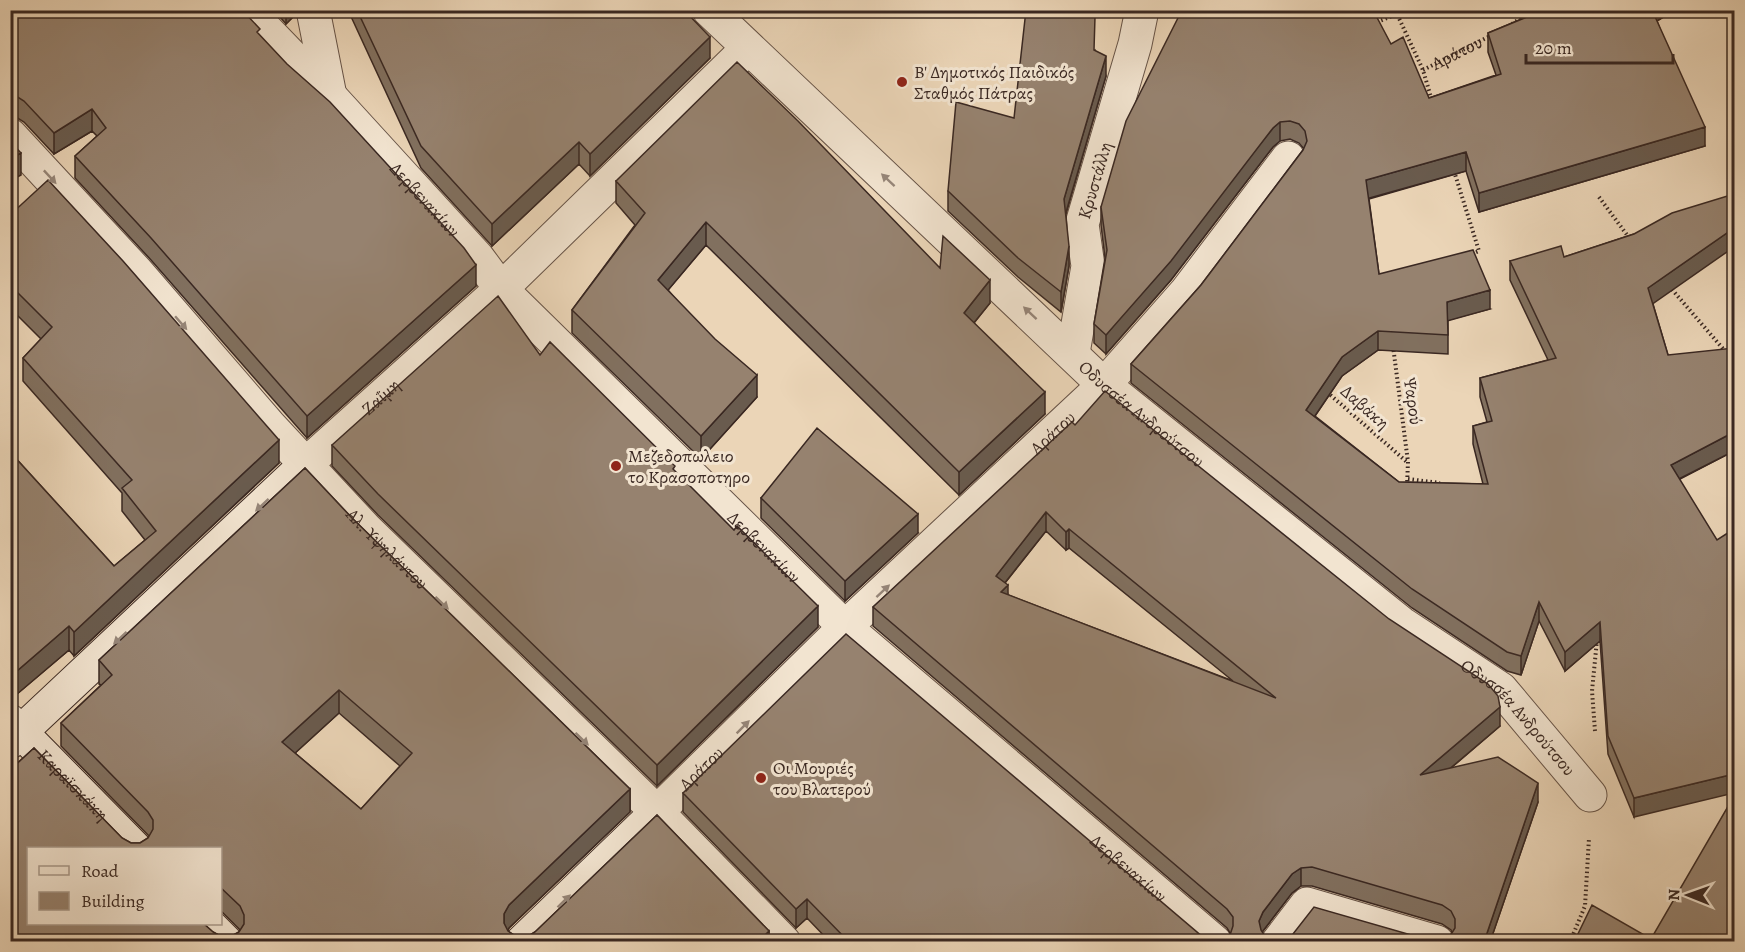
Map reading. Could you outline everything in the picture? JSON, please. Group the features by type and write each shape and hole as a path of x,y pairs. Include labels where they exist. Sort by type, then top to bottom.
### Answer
{"street":[{"name":"Δερβενακίων","path":"247,10 330,96 478,258 501,289 845,627 1215,942"},
{"path":"313,10 330,96"},
{"name":"Οδυσσέα Ανδρούτσου","path":"709,10 1104,385 1401,623 1501,688 1590,795"},
{"name":"Κρυστάλλη","path":"1073,354 1088,266 1082,224 1135,44 1142,10"},
{"name":"Ζαΐμη","path":"14,731 501,289 748,48"},
{"name":"Αλ. Υψηλάντου","path":"10,135 137,272 305,465 365,528 657,812 784,942"},
{"name":"Αράτου","path":"522,942 845,627 1104,385 1186,292 1288,158"},
{"name":"Καραϊσκάκη","path":"14,731 133,847"},
{"path":"1278,942 1307,904 1437,942"},
{"path":"209,925 226,942"}],"path":[{"path":"1505,28 1533,10"},
{"name":"Αράτου","path":"1369,25 1397,14 1423,69 1498,32"},
{"path":"1423,69 1433,104"},
{"path":"1451,160 1479,251 1468,255"},
{"path":"1599,197 1636,248"},
{"path":"1665,282 1732,359"},
{"name":"Ψαρού","path":"1391,338 1408,462 1407,490"},
{"name":"Δαβάκη","path":"1321,387 1408,462"},
{"path":"1408,479 1451,484"},
{"path":"1595,735 1592,691 1597,634"},
{"path":"1570,942 1585,906 1589,855"},
{"path":"1585,906 1595,912"}],"building":[{"path":"10,10 242,10 260,29 257,32 287,64 330,102 464,248 476,265 307,416 151,238 75,156 106,128 92,109 54,133 24,101 10,95"},
{"path":"357,10 684,10 710,37 590,154 579,142 492,224 421,146"},
{"path":"1026,10 1058,10 1095,17 1094,50 1106,56 1064,199 1069,246 1061,292 1018,258 948,191 956,102 1014,118"},
{"path":"1182,10 1189,10 1200,16 1203,10 1373,10 1391,44 1403,37 1429,98 1501,74 1488,33 1527,17 1524,10 1652,10 1705,127 1479,193 1466,152 1366,180 1379,274 1473,250 1490,290 1447,302 1448,335 1378,331 1342,357 1306,410 1399,482 1488,484 1473,426 1492,421 1480,378 1556,358 1510,261 1561,246 1564,257 1634,234 1672,213 1734,194 1734,228 1648,288 1668,355 1734,348 1734,432 1671,465 1717,540 1734,529 1734,774 1634,798 1608,736 1600,622 1565,652 1539,602 1521,656 1507,652 1412,589 1131,364 1201,285 1303,150 1307,141 1305,131 1299,124 1290,121 1280,122 1273,128 1171,261 1106,335 1094,324 1107,250 1101,207 1126,121"},
{"path":"737,62 798,121 940,268 943,236 990,280 964,313 1045,392 959,472 706,222 658,280 715,339 757,375 701,436 572,310 645,213 616,181"},
{"path":"10,141 21,153 10,159"},
{"path":"48,180 123,261 279,440 74,632 69,626 10,677 10,452 114,566 156,531 122,488 132,480 23,358 52,327 10,285 10,215"},
{"path":"498,296 540,355 550,342 675,466 673,469 734,530 737,526 818,606 657,765 378,494 332,445"},
{"path":"1105,391 1389,619 1488,684 1498,696 1500,707 1420,775 1498,757 1538,783 1484,942 1276,942 1285,941 1293,934 1314,907 1432,941 1441,941 1450,936 1455,928 1455,919 1451,911 1442,905 1312,867 1301,868 1292,874 1263,912 1259,921 1261,930 1266,938 1275,942 849,942 807,899 796,909 683,793 846,634 1203,937 1211,941 1221,941 1230,935 1233,917 1227,909 873,607 1072,422 1075,425","holes":["1046,512 1066,532 1069,529 1276,698 1001,592 1008,585 996,576"]},
{"path":"817,428 918,514 845,581 761,498"},
{"path":"305,468 352,518 630,789 509,905 504,914 504,923 508,931 517,937 527,937 535,932 657,815 769,931 758,942 10,942 10,770 34,748 122,838 131,843 140,843 148,838 153,829 153,820 148,812 61,723 112,675 99,660","holes":["339,690 412,753 361,809 282,742"]},
{"path":"1734,796 1734,942 1574,942 1592,905 1651,939"}],"place":[{"name":"Β' Δημοτικός Παιδικός Σταθμός Πάτρας","path":"902,82"},
{"name":"Μεζεδοπωλειο το Κρασοποτηρο","path":"616,466"},
{"name":"Οι Μουριές του Βλατερού","path":"761,778"}]}
